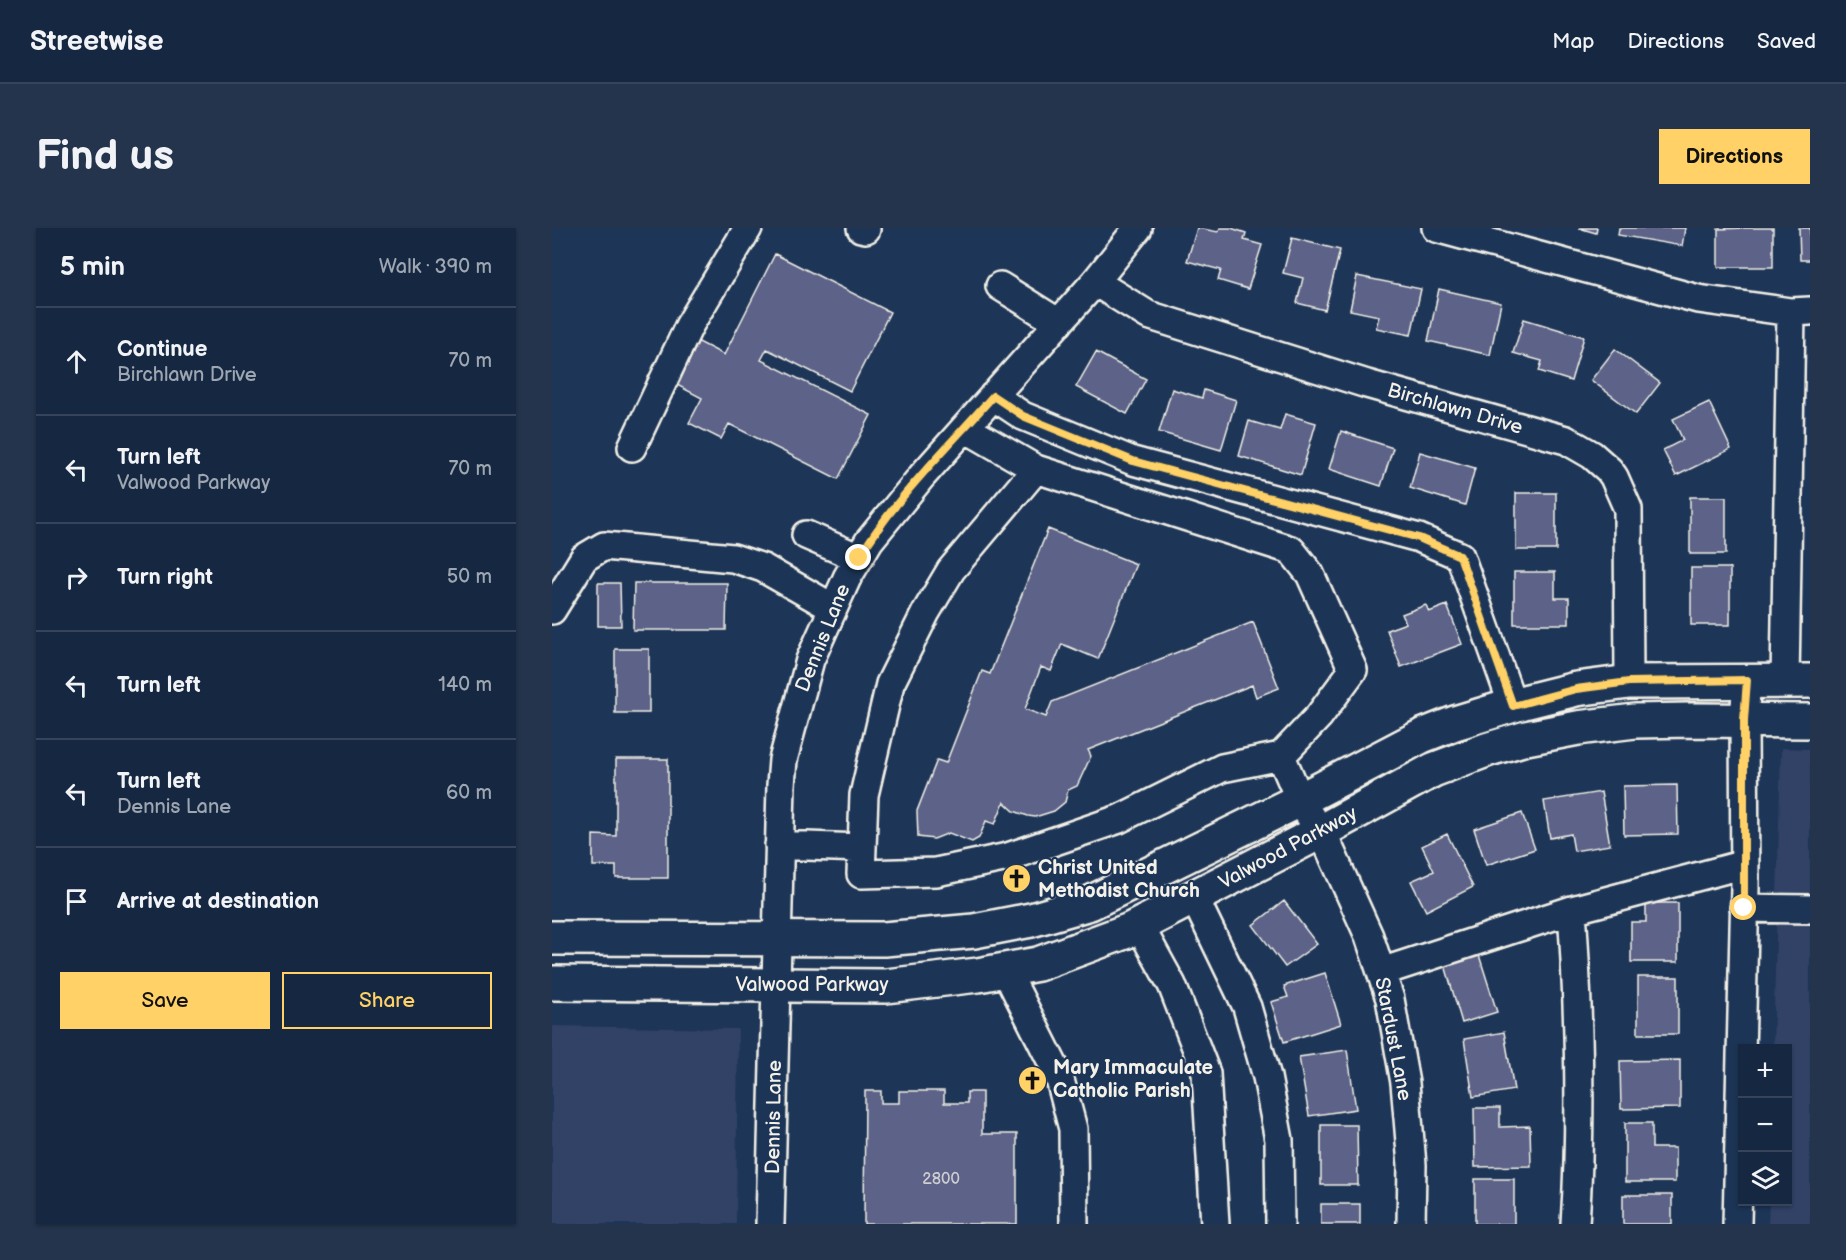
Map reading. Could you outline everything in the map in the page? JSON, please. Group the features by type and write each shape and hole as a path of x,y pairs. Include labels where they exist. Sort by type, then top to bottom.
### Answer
{"main road":[{"name":"Valwood Parkway","path":"552,938 884,939 974,931 1031,920 1090,903 1300,800 1422,736 1455,723 1576,689 1629,682 1798,681"},
{"name":"Valwood Parkway","path":"552,983 886,986 978,975 1038,964 1139,925 1320,832 1433,770 1489,749 1526,738 1578,728 1635,721 1810,721"}],"street":[{"path":"632,447 689,326 748,228"},
{"name":"Dennis Lane","path":"770,1224 783,760 810,660 847,579 869,541 922,476 1095,282 1138,228"},
{"path":"1436,228 1698,299 1800,311 1798,681"},
{"name":"Birchlawn Drive","path":"1095,282 1148,315 1367,384 1566,440 1592,455 1614,477 1628,509 1629,682"},
{"path":"1000,286 1059,323"},
{"path":"993,396 1023,416 1133,461 1419,538 1460,556 1513,706"},
{"path":"965,428 1036,469 1291,550 1310,574 1353,670 1319,716 1281,756 1222,768 1119,819 1008,857 936,872 861,874 864,795 890,684 926,612 951,570 1036,469"},
{"path":"806,535 859,558"},
{"path":"552,609 584,558 604,546 733,558 763,568 833,608"},
{"path":"1737,1224 1744,908 1744,720 1747,680"},
{"name":"Stardust Lane","path":"1281,756 1300,800 1328,845 1369,936 1390,999 1405,1083 1412,1165 1411,1224"},
{"path":"779,845 862,848"},
{"path":"1381,972 1572,910 1744,864"},
{"path":"1194,897 1246,1007 1267,1077 1279,1140 1280,1224"},
{"path":"1744,908 1810,909"},
{"path":"1572,910 1578,989 1578,1174 1575,1224"},
{"path":"1139,925 1172,984 1206,1073 1215,1224"},
{"path":"1005,969 1059,1076 1073,1129 1074,1224"}],"shaded area":[{"path":"1781,748 1810,749 1810,1224 1768,1224 1769,1206 1792,1206 1792,1044 1773,1044"},
{"path":"552,1026 738,1029 736,1224 552,1224"}],"building":[{"path":"1197,228 1218,232 1220,228 1231,228 1246,233 1244,240 1262,245 1248,289 1218,280 1221,270 1187,261"},
{"path":"1579,228 1597,228 1596,233"},
{"path":"1619,228 1685,228 1682,246 1618,235"},
{"path":"1773,228 1773,267 1718,267 1718,229"},
{"path":"1799,228 1810,228 1810,260 1800,260"},
{"path":"1292,238 1340,250 1325,310 1297,303 1303,278 1283,273"},
{"path":"775,254 890,312 850,391 767,349 761,360 871,415 838,479 729,424 721,439 689,423 702,398 675,384 697,341 724,355"},
{"path":"1357,276 1421,289 1411,335 1376,328 1379,316 1350,310"},
{"path":"1439,289 1501,303 1490,355 1428,341"},
{"path":"1524,319 1584,337 1571,381 1539,371 1542,361 1513,353"},
{"path":"1615,349 1660,383 1636,414 1591,380"},
{"path":"1096,352 1146,379 1127,414 1076,387"},
{"path":"1172,389 1202,398 1204,390 1236,400 1221,450 1159,432"},
{"path":"1709,402 1731,449 1676,476 1663,450 1683,440 1673,419"},
{"path":"1285,414 1316,423 1301,475 1239,456 1249,421 1280,430"},
{"path":"1341,431 1393,448 1381,486 1329,469"},
{"path":"1420,452 1475,468 1465,505 1410,488"},
{"path":"1516,493 1556,493 1556,550 1516,550"},
{"path":"1690,497 1726,497 1726,554 1690,554"},
{"path":"1048,529 1136,564 1098,659 1062,644 1051,671 1041,667 1025,709 1046,717 1052,702 1253,622 1279,688 1256,697 1252,685 1088,750 1091,756 1077,786 1068,790 1065,802 1054,811 1035,817 1028,816 1014,811 1004,802 995,824 986,821 979,838 972,842 949,833 934,839 918,837 917,811 937,760 946,763 982,671 990,674"},
{"path":"1691,568 1730,568 1730,625 1691,625"},
{"path":"1514,572 1555,572 1555,598 1569,598 1569,624 1514,624"},
{"path":"598,583 620,583 621,626 598,626"},
{"path":"634,583 727,583 726,630 633,630"},
{"path":"1426,605 1429,612 1447,605 1462,644 1401,667 1387,630 1406,623 1402,614"},
{"path":"615,649 649,649 649,713 615,713"},
{"path":"616,759 668,759 668,878 616,878 616,866 593,866 593,835 616,836"},
{"path":"1677,785 1678,834 1624,835 1623,786"},
{"path":"1601,792 1610,845 1574,851 1571,834 1550,838 1544,801"},
{"path":"1522,813 1535,849 1486,865 1474,829"},
{"path":"1447,834 1473,887 1426,911 1411,881 1434,871 1422,846"},
{"path":"1284,901 1317,944 1285,967 1253,925"},
{"path":"1646,903 1678,903 1678,962 1631,962 1631,922 1646,922"},
{"path":"1479,955 1497,1012 1462,1023 1445,965"},
{"path":"1325,973 1341,1024 1284,1042 1271,1002 1288,997 1284,986"},
{"path":"1638,977 1678,977 1678,1034 1638,1034"},
{"path":"1504,1032 1514,1090 1473,1097 1464,1039"},
{"path":"1347,1050 1356,1109 1309,1116 1299,1057"},
{"path":"1680,1060 1680,1108 1621,1109 1620,1061"},
{"path":"865,1091 881,1091 881,1103 899,1103 899,1091 944,1091 944,1103 967,1103 967,1092 982,1092 982,1134 1017,1134 1017,1224 864,1224"},
{"path":"1474,1108 1500,1108 1500,1127 1530,1126 1531,1166 1475,1167"},
{"path":"1625,1123 1652,1123 1652,1148 1675,1148 1675,1182 1625,1182"},
{"path":"1321,1125 1357,1125 1358,1185 1321,1185"},
{"path":"1475,1179 1514,1179 1514,1224 1475,1224"},
{"path":"1623,1195 1672,1195 1672,1224 1623,1224"},
{"path":"1321,1204 1360,1204 1360,1224 1321,1224"}],"place":[{"name":"Christ United Methodist Church","path":"1017,879"},
{"name":"Mary Immaculate Catholic Parish","path":"1032,1080"}],"route":[{"path":"859,558 869,541 922,476 993,396 1023,416 1133,461 1419,538 1460,556 1513,706 1576,689 1629,682 1747,680 1744,720 1744,908"}]}
